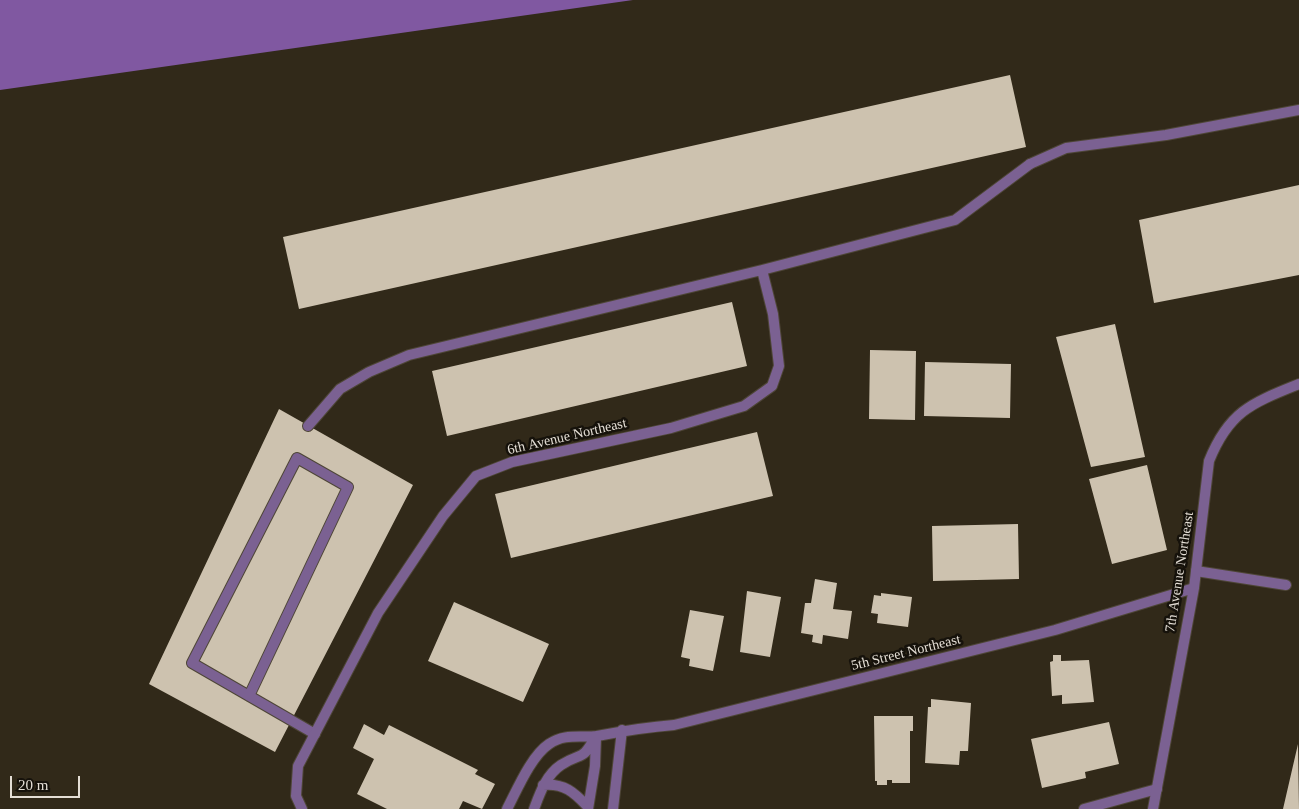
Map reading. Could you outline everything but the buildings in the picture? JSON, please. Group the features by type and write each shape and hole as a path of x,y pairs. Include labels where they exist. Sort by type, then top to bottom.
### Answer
{"street":[{"path":"308,426 340,389 369,372 409,355 762,270 955,220 1030,164 1066,148 1166,135 1299,110"},
{"name":"6th Avenue Northeast","path":"302,809 296,796 298,766 378,613 443,516 476,476 512,462 671,428 744,406 772,386 779,366 773,314 762,270"},
{"name":"7th Avenue Northeast","path":"1153,809 1194,588 1209,461 1217,441 1235,418 1257,400 1299,384"},
{"path":"249,696 348,487 297,458 192,663 249,696 315,734"},
{"path":"1196,570 1286,585"},
{"name":"5th Street Northeast","path":"507,809 530,766 548,744 571,735 596,736 622,730 674,725 1055,630 1194,588"},
{"path":"613,809 622,730"},
{"path":"534,809 543,785 560,766 585,755 596,736"},
{"path":"588,808 595,766 596,736"},
{"path":"543,785 557,784 573,790 588,808"},
{"path":"1084,809 1157,789"}],"shaded area":[{"path":"0,0 633,0 0,90"}]}
